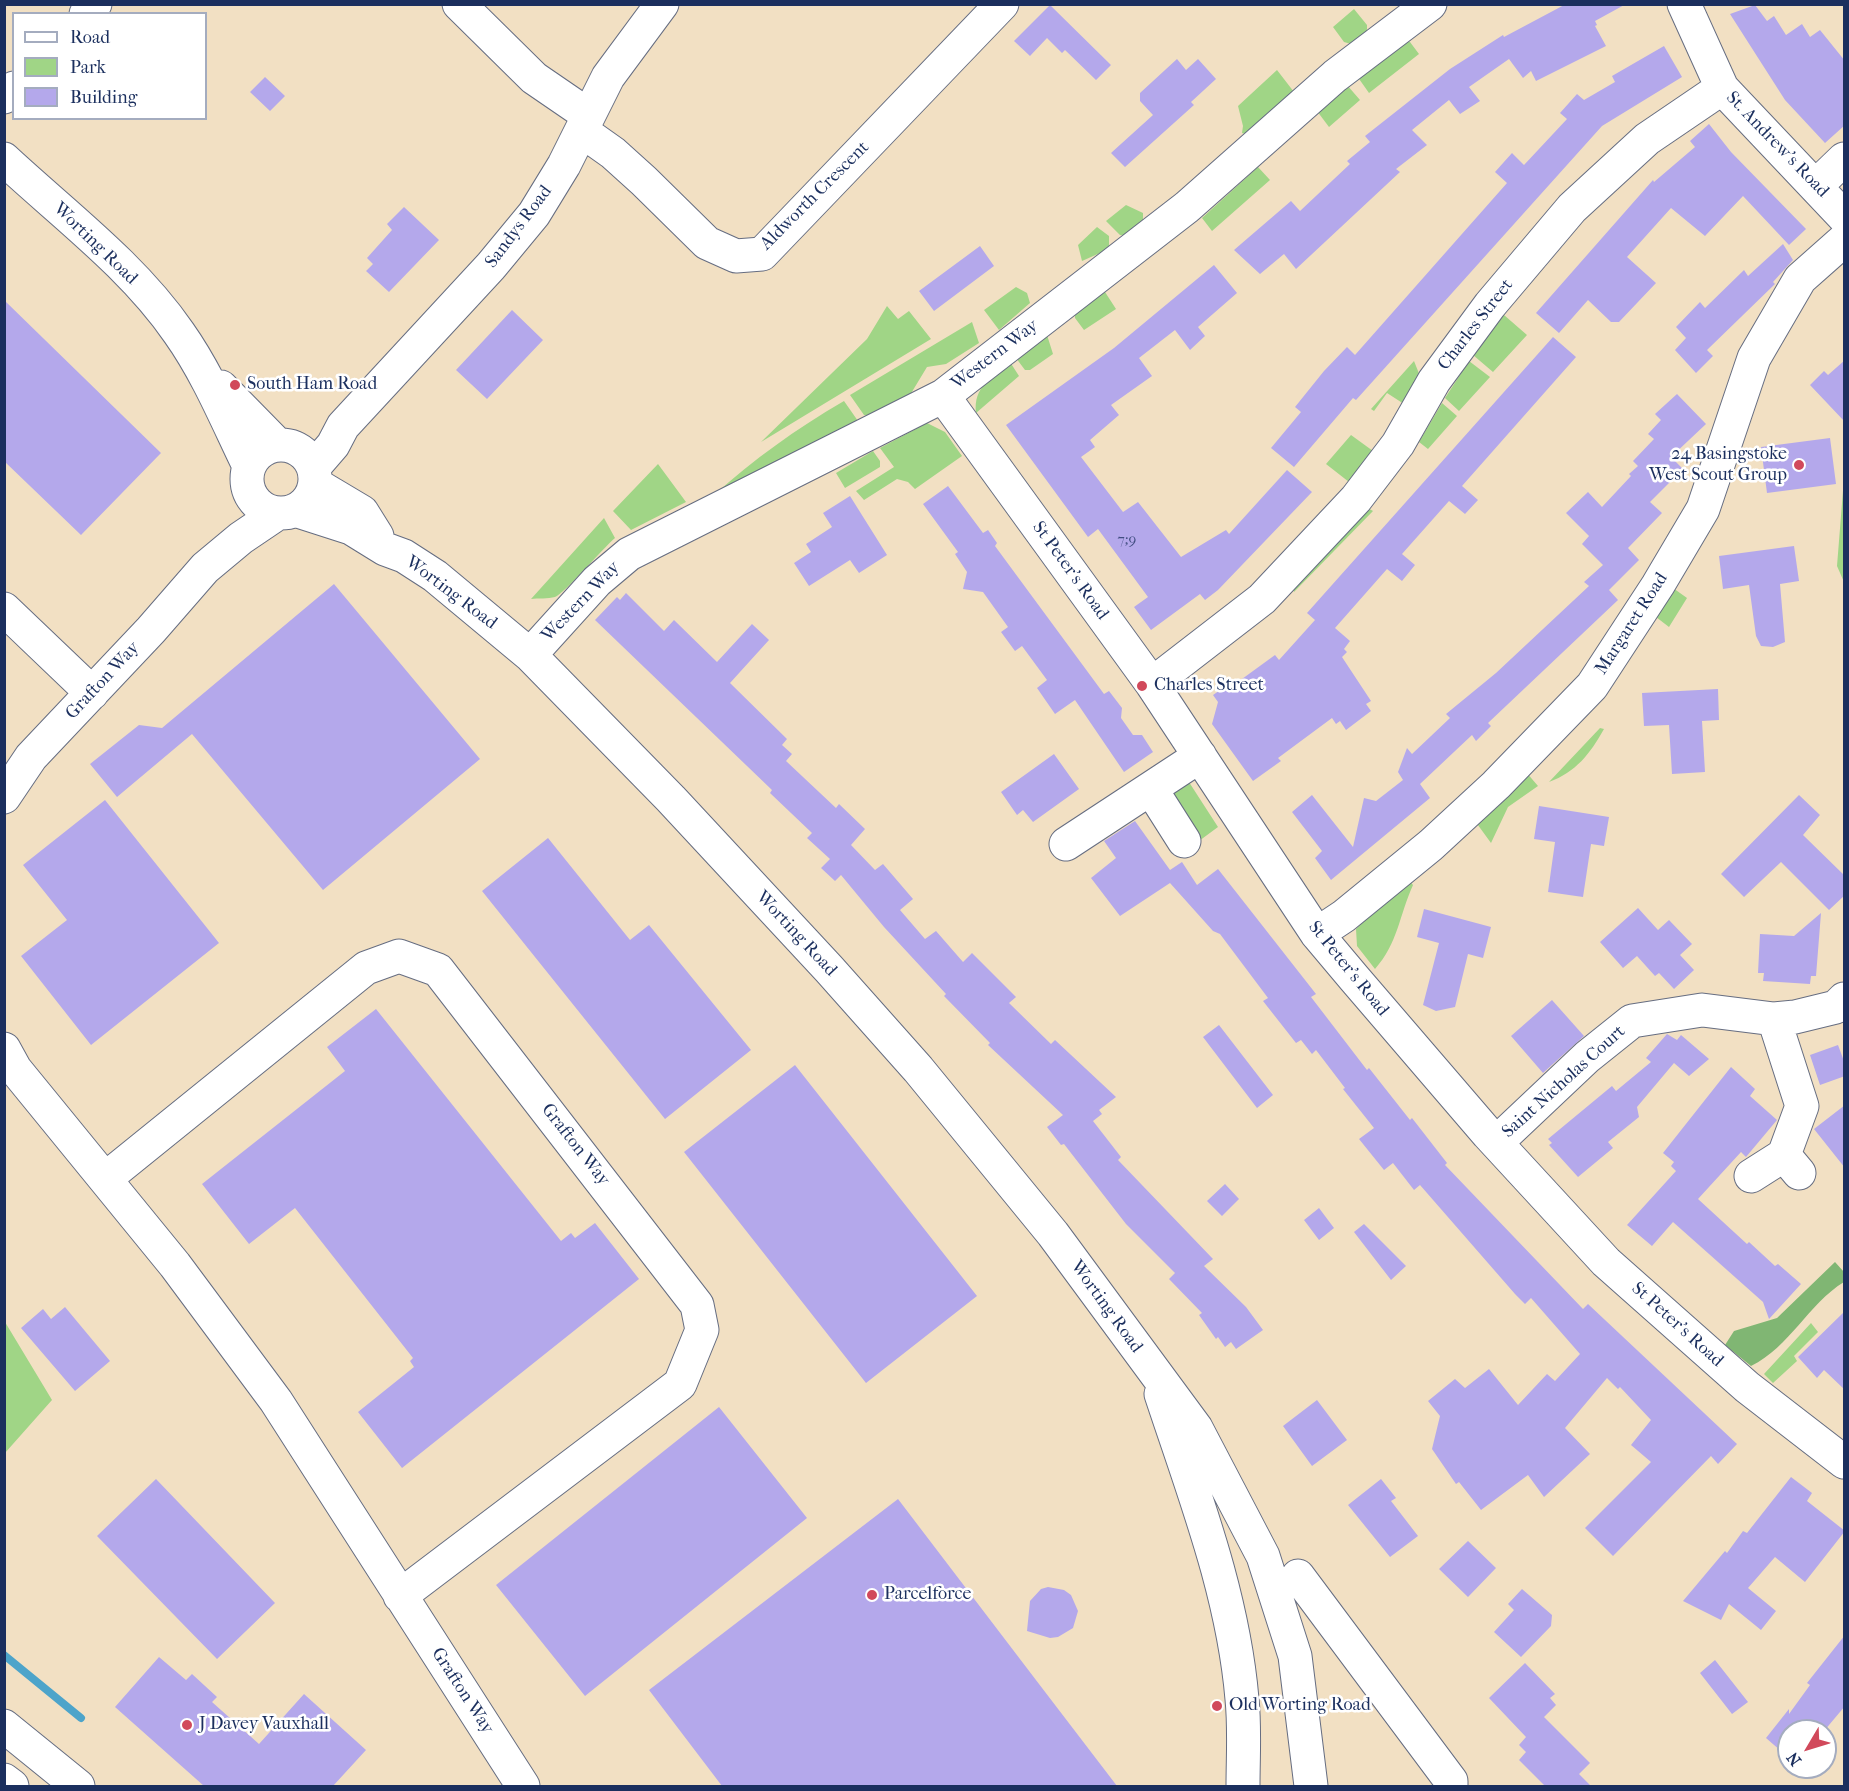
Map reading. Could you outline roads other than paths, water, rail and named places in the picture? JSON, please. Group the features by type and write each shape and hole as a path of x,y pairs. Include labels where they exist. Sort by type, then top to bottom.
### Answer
{"street":[{"path":"459,4 534,78 585,123"},
{"name":"Sandys Road","path":"301,461 343,426 491,266 527,222 564,165 608,77 662,4"},
{"name":"Aldworth Crescent","path":"585,123 707,243 736,256 762,254 1002,4"},
{"name":"Western Way","path":"530,655 597,581 629,554 943,396 1177,215 1335,76 1430,4"},
{"name":"St. Andrew's Road","path":"1684,4 1722,88 1845,217"},
{"name":"Charles Street","path":"1152,684 1262,600 1356,499 1398,444 1434,381 1477,322 1572,208 1647,139 1722,88"},
{"name":"Worting Road","path":"4,159 127,272 178,330 200,365 249,478"},
{"path":"1816,186 1845,159"},
{"name":"Margaret Road","path":"1317,934 1344,916 1488,793 1592,686 1659,585 1703,509 1755,358 1800,279 1845,240"},
{"name":"Worting Road","path":"200,365 301,461 362,512 385,549"},
{"name":"St Peter's Road","path":"943,396 1152,684 1317,934 1497,1143 1606,1262 1746,1387 1845,1462"},
{"path":"260,452 301,461 309,499 286,512 256,502 249,478 260,452"},
{"name":"Grafton Way","path":"205,568 249,478"},
{"name":"Worting Road","path":"286,512 351,528 385,549 404,556 435,576 530,655 679,808 918,1069 1053,1234 1196,1428 1263,1556 1295,1656 1311,1786"},
{"name":"Grafton Way","path":"4,797 32,757 205,568 241,538 286,512"},
{"path":"4,609 92,693"},
{"path":"1066,844 1200,756"},
{"path":"1151,789 1184,841"},
{"name":"Grafton Way","path":"105,1179 366,968 399,956 438,970 697,1305 702,1330 680,1384 400,1596"},
{"name":"Saint Nicholas Court","path":"1497,1143 1587,1057 1632,1021 1702,1010 1774,1019 1836,1007 1845,999"},
{"path":"1751,1176 1792,1164 1802,1106 1774,1019"},
{"name":"Grafton Way","path":"4,1049 15,1069 175,1265 276,1401 524,1786"},
{"name":"Worting Road","path":"1154,1372 1196,1495 1225,1596 1242,1699 1250,1781"},
{"path":"1298,1576 1451,1781 1451,1786"},
{"path":"4,1726 78,1786"},
{"path":"4,1781 11,1786"}],"waterway":[{"path":"4,1655 81,1718"}],"place":[{"name":"South Ham Road","path":"235,385"},
{"name":"24 Basingstoke West Scout Group","path":"1799,465"},
{"name":"Charles Street","path":"1142,686"},
{"name":"Parcelforce","path":"872,1595"},
{"name":"Old Worting Road","path":"1217,1706"},
{"name":"J Davey Vauxhall","path":"187,1725"}]}
